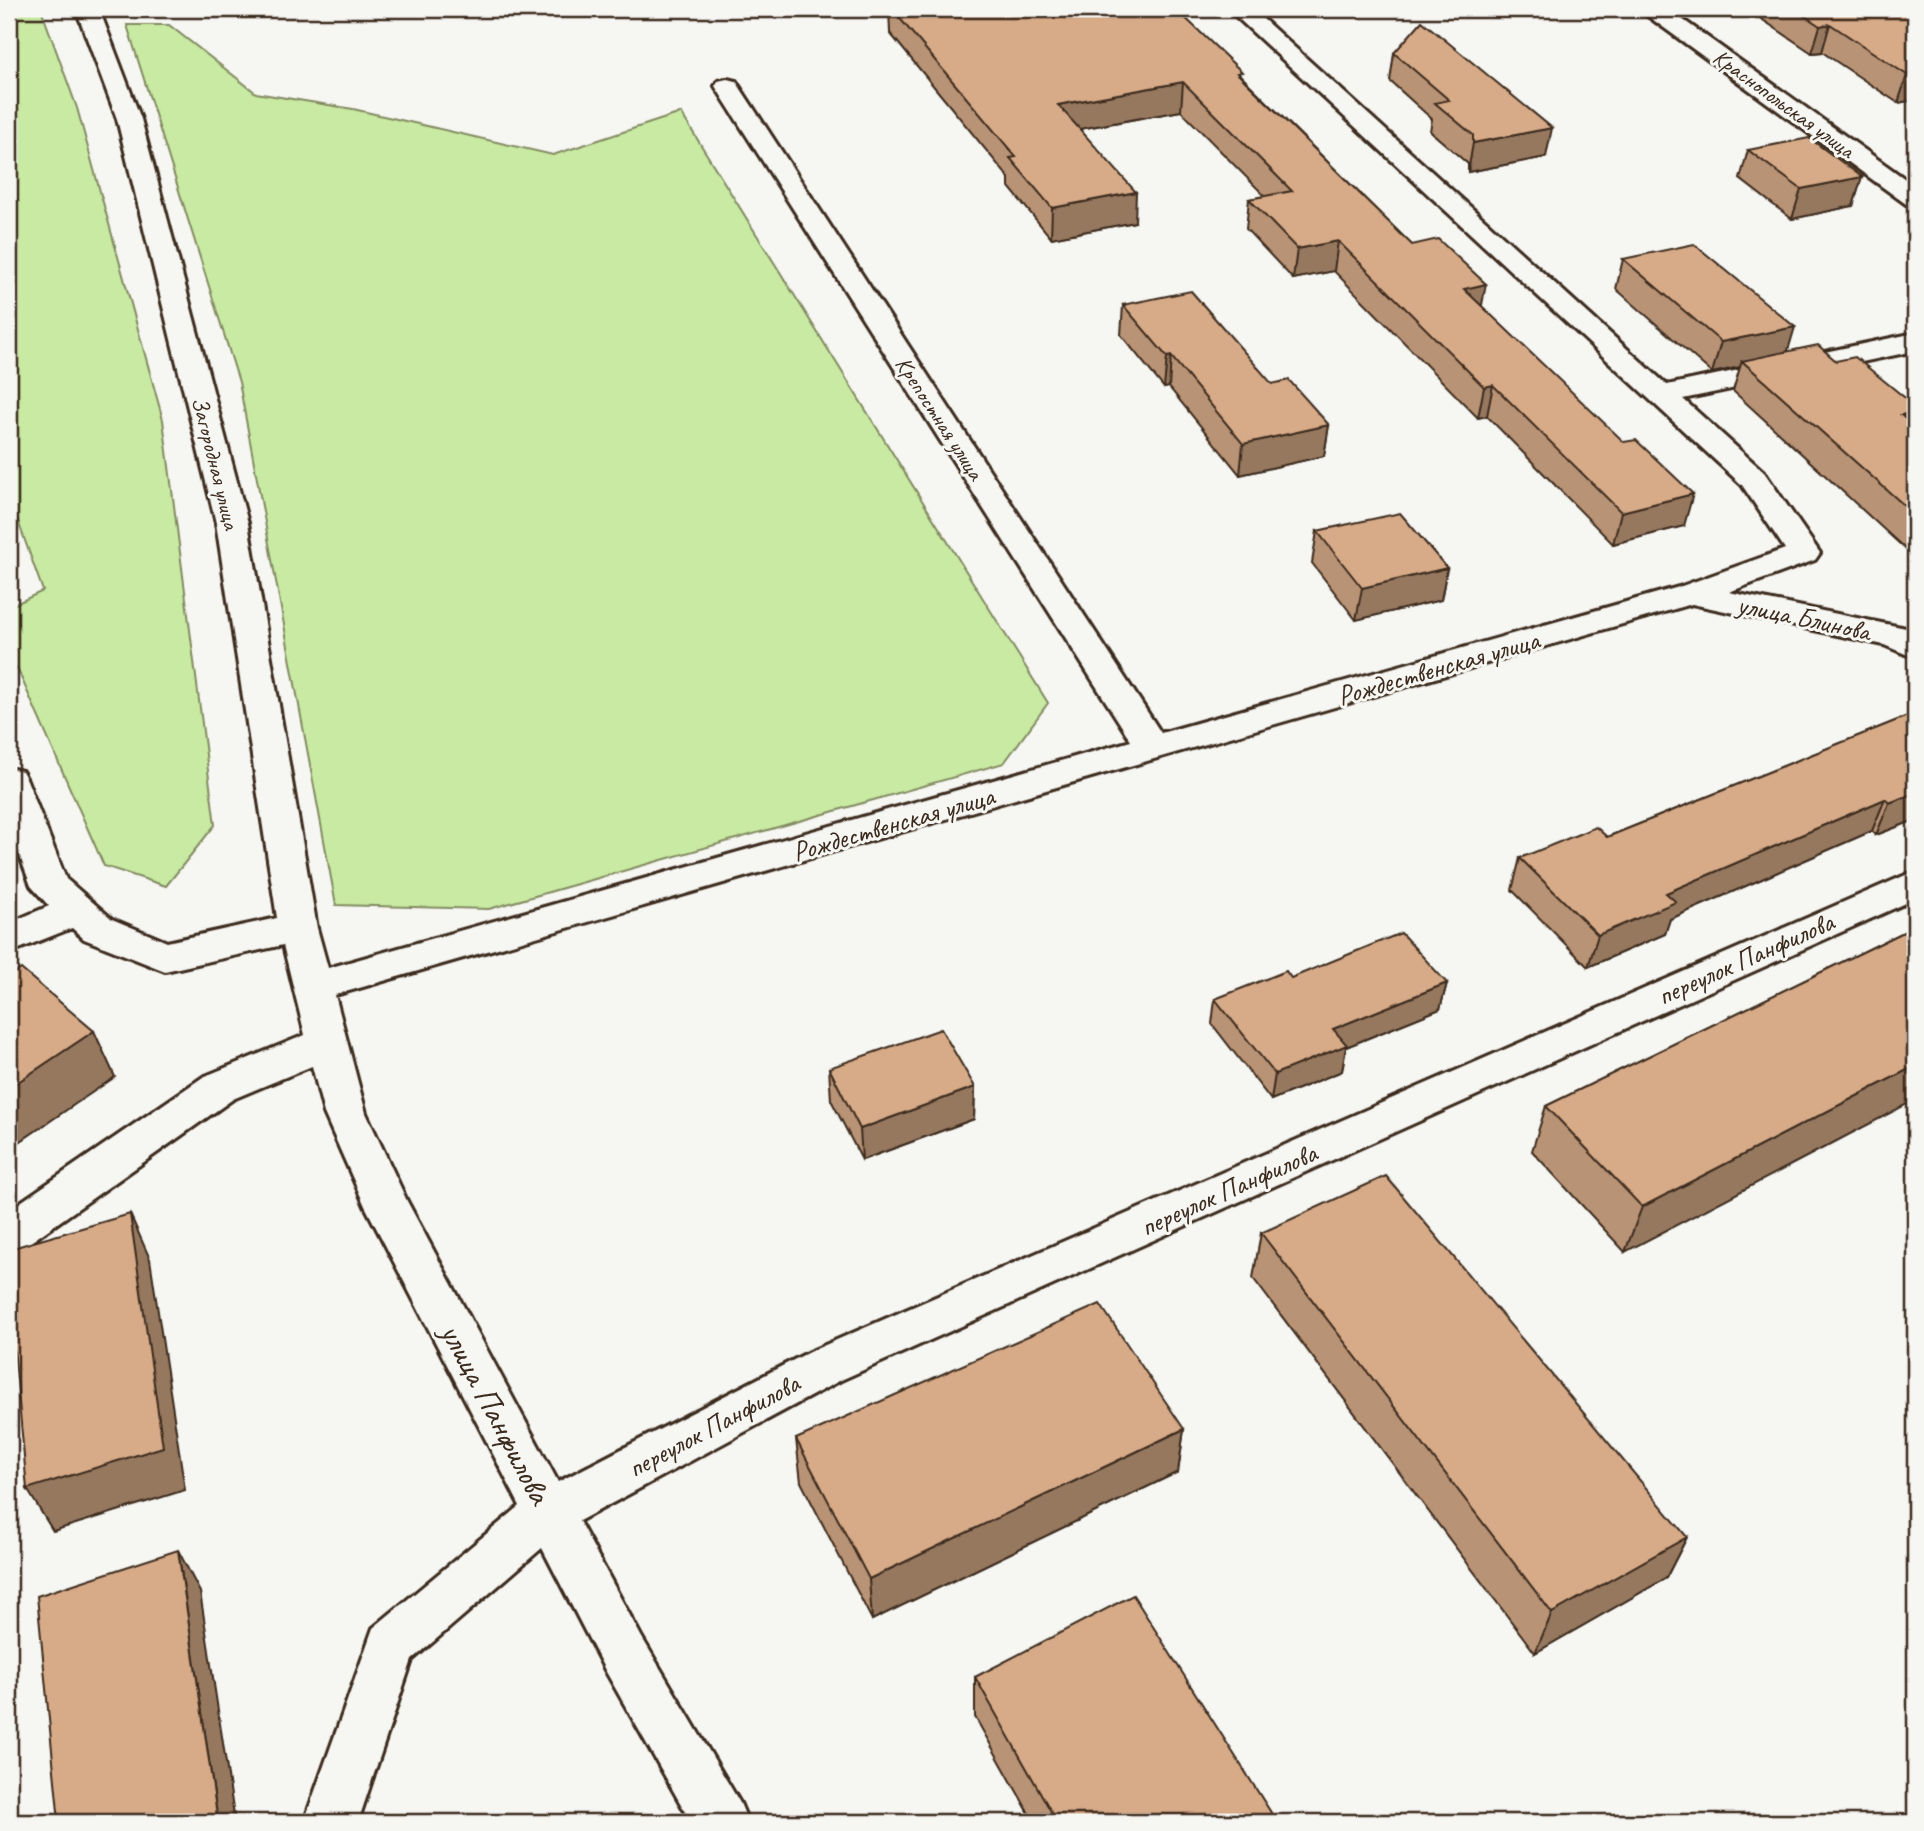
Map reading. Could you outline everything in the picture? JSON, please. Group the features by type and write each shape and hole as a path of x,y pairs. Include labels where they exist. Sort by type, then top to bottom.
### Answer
{"street":[{"name":"Загородная улица","path":"87,9 129,119 232,523 298,928 312,987"},
{"name":"Рождественская улица","path":"312,987 1691,594 1804,553 1753,479 1239,9"},
{"name":"Краснопольская улица","path":"1653,9 1915,198"},
{"name":"Крепостная улица","path":"727,86 1154,749"},
{"path":"1661,395 1915,342"},
{"name":"улица Блинова","path":"1691,594 1894,636 1915,647"},
{"path":"9,780 50,886 98,929 164,957 298,928"},
{"name":"переулок Панфилова","path":"331,1822 391,1645 549,1512 825,1366 1915,884"},
{"path":"9,939 76,910"},
{"name":"улица Панфилова","path":"312,987 345,1113 387,1206 623,1653 721,1822"},
{"path":"9,1233 218,1088 326,1043"}],"green space":[{"path":"9,9 41,9 77,108 163,420 215,825 166,886 104,866 17,668 9,668 9,607 43,591 9,496"},
{"path":"127,25 169,25 256,93 353,109 553,155 681,113 1048,703 1004,763 489,909 336,905 239,382"}],"building":[{"path":"892,9 1176,9 1242,72 1237,73 1412,245 1438,239 1486,284 1464,289 1624,442 1636,440 1693,494 1621,512 1493,385 1484,387 1338,241 1297,249 1249,199 1292,191 1183,82 1058,105 1136,192 1052,208 1010,158 1016,157"},
{"path":"1794,9 1915,9 1915,73 1907,75 1830,24 1820,26"},
{"path":"1422,21 1552,128 1473,143 1473,135 1435,103 1449,100 1394,53"},
{"path":"1809,138 1862,177 1801,189 1748,150"},
{"path":"1694,244 1795,327 1721,342 1623,259"},
{"path":"1191,291 1272,384 1289,380 1329,425 1243,444 1171,356 1167,357 1123,305"},
{"path":"1818,345 1836,361 1855,357 1915,406 1915,412 1901,415 1915,427 1915,515 1742,361"},
{"path":"1400,513 1447,568 1362,588 1317,531"},
{"path":"1915,713 1915,793 1889,803 1885,799 1666,893 1676,902 1598,935 1520,858 1596,827 1607,837"},
{"path":"1914,927 1915,1066 1642,1207 1546,1106"},
{"path":"1401,933 1447,983 1333,1029 1347,1045 1275,1074 1215,999 1286,971 1291,978"},
{"path":"21,969 94,1031 9,1088 9,977"},
{"path":"941,1029 975,1087 860,1129 829,1068"},
{"path":"1386,1176 1687,1537 1552,1613 1261,1233"},
{"path":"130,1214 163,1447 27,1489 9,1293 9,1249"},
{"path":"1100,1304 1184,1429 869,1579 796,1439"},
{"path":"178,1550 218,1822 59,1822 37,1596"},
{"path":"1133,1595 1277,1822 1057,1822 975,1677"}]}
